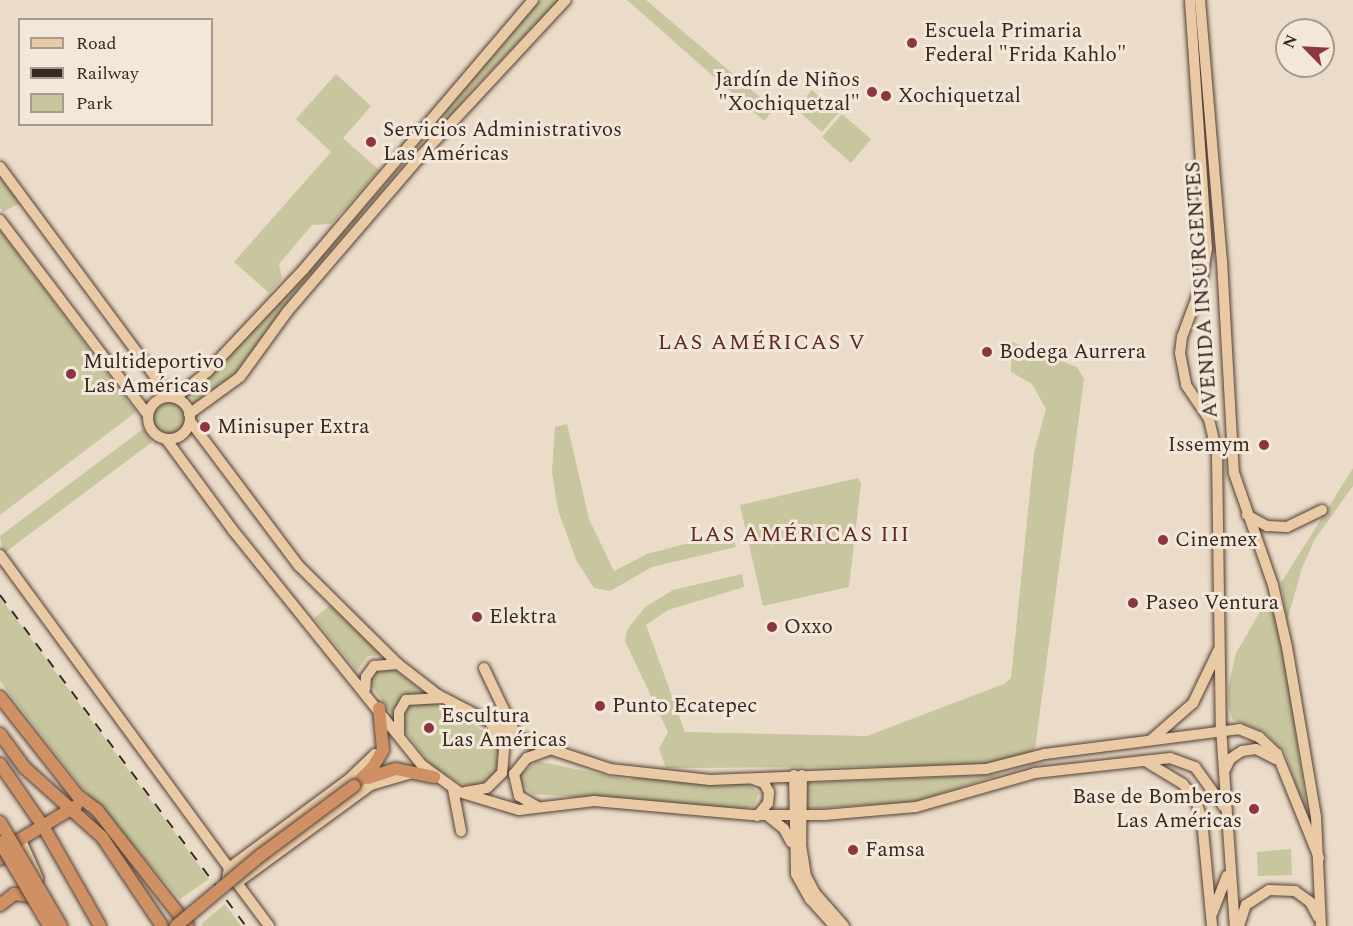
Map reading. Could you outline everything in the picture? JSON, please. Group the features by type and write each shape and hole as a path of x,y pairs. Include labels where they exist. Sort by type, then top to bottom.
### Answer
{"highway":[{"path":"0,697 86,805 97,810 188,926"},
{"path":"356,784 383,750 384,728 379,708"},
{"path":"0,734 25,768 102,837 162,926"},
{"path":"0,764 43,826 100,926"},
{"path":"176,926 261,855 356,784 388,770 434,777"},
{"path":"0,859 21,840 70,808 86,805"},
{"path":"0,822 63,926"},
{"path":"0,842 50,926"},
{"path":"0,905 6,898 22,893 42,898 52,907"}],"main road":[{"path":"148,415 156,402 172,398 207,372 304,269 533,0"},
{"path":"165,439 179,436 189,417 240,377 287,312 418,159 566,0"},
{"name":"AVENIDA INSURGENTES","path":"1190,0 1207,248 1201,286 1182,337 1180,353 1186,385 1209,419 1217,455 1224,807 1235,926"},
{"name":"AVENIDA INSURGENTES","path":"1200,0 1222,261 1234,473 1273,585 1287,647 1316,817 1321,924"},
{"path":"0,167 299,566 398,664 443,698 492,725 549,750 610,769 684,780 986,769 1045,754 1150,741 1221,728 1252,732 1269,744 1280,763 1319,858"},
{"path":"0,220 148,415 152,430 165,439 232,530 365,689 434,777 456,791 519,810 594,801 762,816 824,815 916,807 1035,773 1170,759 1195,767 1224,807"},
{"path":"1247,514 1267,525 1287,527 1322,510"},
{"path":"0,555 229,868"},
{"path":"1150,741 1193,703 1220,645"},
{"path":"365,689 366,677 374,666 398,664"},
{"path":"483,668 517,737"},
{"path":"399,734 399,712 406,700 443,698"},
{"path":"456,791 487,788 502,773 504,749 492,725"},
{"path":"269,926 237,883 227,879 229,868 370,762 384,728"},
{"path":"1224,772 1230,759 1242,751 1256,749 1270,753 1280,763"},
{"path":"540,808 519,796 514,774 527,758 549,750"},
{"path":"1145,761 1183,784 1196,801 1202,820 1212,926"},
{"path":"237,883 371,784 414,773"},
{"path":"798,775 797,845 800,883 834,926"},
{"path":"753,779 764,783 769,792 768,803 762,816"},
{"path":"456,791 461,831"},
{"path":"797,845 809,826 824,815"},
{"path":"762,816 784,829 797,845 809,884 844,926"},
{"path":"21,840 63,926"},
{"path":"1212,914 1226,882 1229,861"},
{"path":"1239,926 1253,897 1276,889 1304,896 1321,924"}],"green space":[{"path":"540,0 560,0 473,89 430,141 424,136"},
{"path":"627,0 646,0 774,109 764,121"},
{"path":"336,74 371,106 343,138 379,170 331,224 312,225 279,264 282,279 269,293 234,262 331,152 296,119"},
{"path":"812,90 838,113 822,132 796,109"},
{"path":"842,114 871,139 851,163 822,137"},
{"path":"418,147 297,290 264,338 227,383 195,407 193,398 185,392 306,274"},
{"path":"0,176 20,203 3,212 0,208"},
{"path":"0,232 136,412 0,515"},
{"path":"1012,342 1077,367 1084,379 1035,749 1028,755 984,766 666,768 659,749 668,732 625,641 627,630 645,607 673,590 742,574 744,587 668,610 646,625 685,732 867,736 1004,684 1011,678 1034,453 1046,409 1032,384 1011,372"},
{"path":"169,402 180,407 185,418 180,429 169,434 158,429 153,418 158,407"},
{"path":"567,424 589,519 614,571 647,554 731,532 736,547 652,567 610,591 594,588 576,560 558,510 552,472 555,427"},
{"path":"143,429 152,442 3,554 0,536"},
{"path":"1353,468 1353,486 1315,539 1302,568 1287,621 1281,583"},
{"path":"858,478 861,483 849,587 763,606 740,505"},
{"path":"1271,593 1290,694 1309,824 1285,752 1266,733 1232,719 1229,708 1228,688 1236,653"},
{"path":"0,597 209,879 180,899 81,786 0,681"},
{"path":"333,603 386,655 368,656 357,671 314,618"},
{"path":"387,664 439,704 501,742 502,769 486,788 464,785 432,767 368,681 370,670"},
{"path":"537,761 629,780 639,776 696,784 748,784 759,793 754,806 745,809 533,794 522,785 520,775"},
{"path":"1002,774 914,802 807,809 806,783"},
{"path":"1291,849 1292,875 1258,876 1257,852"},
{"path":"225,904 241,926 203,926 201,924"}],"railway":[{"path":"0,595 246,926"}],"place":[{"name":"Escuela Primaria Federal \"Frida Kahlo\"","path":"912,43"},
{"name":"Jardín de Niños \"Xochiquetzal\"","path":"872,92"},
{"name":"Xochiquetzal","path":"886,96"},
{"name":"Servicios Administrativos Las Américas","path":"371,142"},
{"name":"Bodega Aurrera","path":"987,352"},
{"name":"Multideportivo Las Américas","path":"71,374"},
{"name":"Minisuper Extra","path":"205,427"},
{"name":"Issemym","path":"1264,445"},
{"name":"Cinemex","path":"1163,540"},
{"name":"Paseo Ventura","path":"1133,603"},
{"name":"Elektra","path":"477,617"},
{"name":"Oxxo","path":"772,627"},
{"name":"Punto Ecatepec","path":"600,706"},
{"name":"Escultura Las Américas","path":"429,728"},
{"name":"Base de Bomberos Las Américas","path":"1254,809"},
{"name":"Famsa","path":"853,850"}],"district":[{"name":"LAS AMÉRICAS V","path":"762,343"},
{"name":"LAS AMÉRICAS III","path":"800,535"}]}
